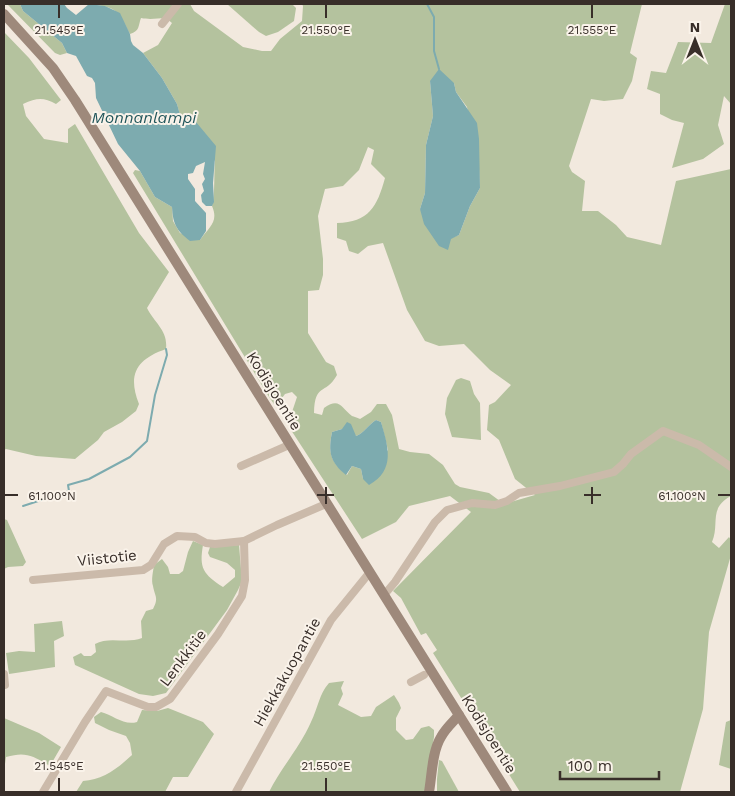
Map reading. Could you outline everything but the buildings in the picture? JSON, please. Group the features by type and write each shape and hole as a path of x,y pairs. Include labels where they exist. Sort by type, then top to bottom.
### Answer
{"street":[{"path":"162,24 178,4"},
{"name":"Kodisjoentie","path":"4,14 53,68 69,92 507,792"},
{"path":"384,595 395,582 435,522 447,510 472,504 495,504 507,501 519,492 560,486 614,472 624,464 631,454 663,431 699,446 731,466"},
{"path":"241,466 289,445"},
{"name":"Viistotie","path":"33,580 143,570 151,565 164,544 178,536 187,535 206,543 215,544 244,542 277,524 326,504"},
{"name":"Lenkkitie","path":"44,792 85,722 106,691 148,708 156,708 170,699 218,634 242,596 245,580 244,542"},
{"name":"Hiekkakuopantie","path":"236,792 331,620 370,572"},
{"path":"4,674 5,685"},
{"path":"411,682 424,675"},
{"path":"429,792 434,756 439,740 460,715"}],"green space":[{"path":"7,4 20,4 23,11 62,43 67,53 60,55 55,53"},
{"path":"87,4 190,4 194,11 243,47 271,51 280,39 302,21 302,4 642,4 630,53 637,58 632,81 623,99 604,101 591,99 569,166 572,172 585,181 582,211 598,211 616,225 627,237 661,245 676,181 731,169 731,496 719,506 712,542 719,548 729,537 731,540 731,555 709,632 703,709 680,792 520,792 433,653 437,650 426,633 421,635 401,598 393,591 471,512 450,496 409,506 396,522 362,539 291,430 291,415 297,397 292,392 285,394 279,402 274,404 133,173 135,170 140,171 155,197 172,207 173,221 180,233 200,240 214,220 212,206 215,161 182,123 177,104 162,78 143,53 158,45 172,23 166,18 141,18 137,30 130,34 122,19 114,10 104,6","holes":["430,81 454,83 456,92 467,107 479,169 480,188 470,206 459,235 451,238 420,209 425,193 426,145 433,116","368,147 374,150 371,164 385,178 382,188 375,205 364,216 357,220 337,223 337,238 346,241 349,251 358,254 368,246 383,243 407,310 425,341 439,346 464,344 490,370 511,385 495,402 489,405 487,430 499,440 515,479 535,495 504,504 489,493 460,487 455,484 443,465 429,454 399,449 392,415 386,404 377,404 371,412 360,419 352,416 343,407 334,403 324,408 322,415 314,413 316,397 337,375 334,366 326,362 308,333 308,291 319,290 323,275 318,216 325,189 343,186 359,170","376,420 381,422 388,450 363,479 361,469 352,466 347,475 337,466 332,456 330,445 332,432 342,429 356,436"]},
{"path":"227,4 292,4 296,8 294,21 278,32 266,36"},
{"path":"725,4 731,4 731,104 724,96 718,125 724,144 703,159 672,168 684,123 660,114 660,94 647,89 651,71 666,73 678,42 711,43"},
{"path":"4,32 29,58 61,100 56,104 40,99 23,104 26,116 44,139 68,143 68,129 75,124 139,233 169,272 147,308 163,332 166,349 148,358 137,369 134,384 139,404 136,411 122,422 104,432 98,440 75,459 36,456 4,450"},
{"path":"461,378 470,381 474,394 480,403 481,440 452,437 445,414 447,398 456,380"},
{"path":"4,519 7,520 26,562 23,566 4,569"},
{"path":"193,541 203,545 202,565 204,570 223,587 235,577 235,570 227,563 210,557 208,553 210,547 239,545 242,581 227,610 166,693 153,696 139,694 75,665 73,657 81,653 84,656 91,656 96,652 95,644 112,640 136,640 142,638 141,621 146,611 153,609 156,602 152,581 154,565 162,559 168,567 170,574 179,574 183,571"},
{"path":"62,621 64,636 54,641 55,667 9,674 6,653 19,651 35,652 34,624"},
{"path":"344,681 341,688 343,694 338,705 361,717 371,716 376,707 394,695 401,708 396,718 396,730 406,740 413,739 421,728 429,726 434,730 425,792 269,792 307,731 326,687 329,683"},
{"path":"168,708 203,722 214,734 188,777 173,777 165,792 76,792 83,781 104,776 132,755 130,743 126,736 95,723 94,717 101,712 132,723 137,722 142,710 157,711"},
{"path":"4,718 39,733 61,747 50,766 34,757 19,754 6,757 4,771"},
{"path":"731,720 731,769 719,765 726,722"},
{"path":"439,760 442,761 459,792 437,792"}],"water":[{"name":"Monnanlampi","path":"20,4 64,4 76,15 89,4 105,6 120,13 133,45 143,53 162,78 177,104 182,122 196,122 216,146 213,183 214,202 212,206 206,206 202,202 201,195 204,191 202,184 205,179 203,174 205,162 196,166 193,173 188,174 188,179 195,189 195,201 206,213 206,231 200,240 190,241 181,233 174,222 172,207 155,197 140,171 118,144 96,98 95,83 92,78 87,76 76,56 67,53 62,43 23,11"},
{"path":"439,69 454,83 456,92 477,123 479,139 480,188 470,206 459,235 451,239 448,250 439,246 424,224 420,209 425,193 426,145 433,116 430,81"},
{"path":"376,420 381,422 388,457 387,465 383,472 378,479 369,485 363,479 361,469 352,466 346,475 336,466 330,451 331,439 332,432 342,429 347,422 351,424 356,436"}],"waterway":[{"path":"427,4 434,17 434,51 439,69"},
{"path":"23,506 69,491 68,485 89,479 130,457 147,441 155,395 167,355 166,349"}]}
